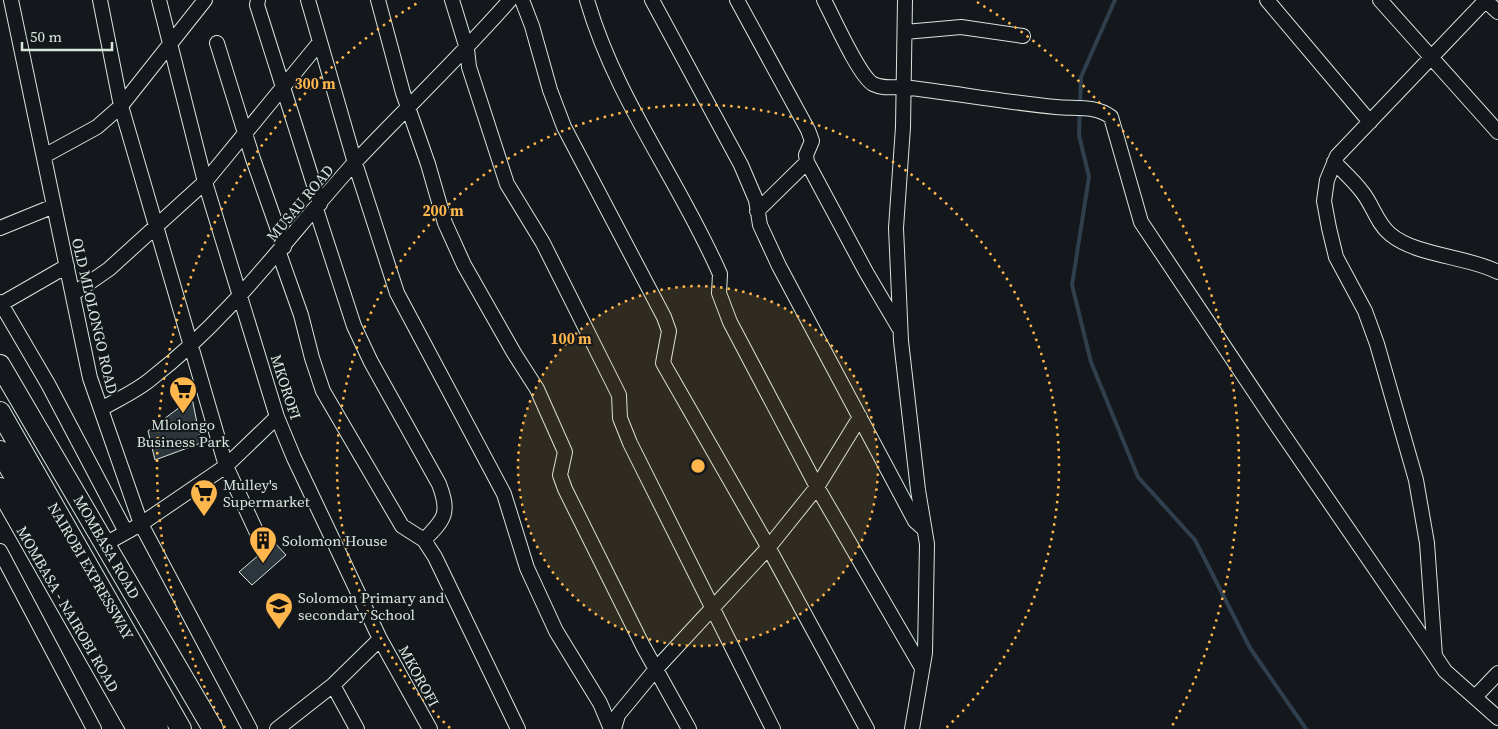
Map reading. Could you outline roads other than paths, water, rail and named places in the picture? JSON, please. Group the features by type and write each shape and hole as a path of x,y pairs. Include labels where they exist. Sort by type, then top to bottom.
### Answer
{"highway":[{"name":"MOMBASA ROAD","path":"0,365 213,729"},
{"name":"NAIROBI EXPRESSWAY","path":"0,412 181,729"},
{"name":"NAIROBI EXPRESSWAY","path":"0,451 158,729"},
{"name":"MOMBASA - NAIROBI ROAD","path":"0,488 137,729"}],"street":[{"name":"OLD MLOLONGO ROAD","path":"12,0 90,378 141,524 250,729"},
{"path":"100,0 122,106 226,466 257,533"},
{"name":"MKOROFI","path":"159,0 205,182 238,295 277,417 294,458 380,639 430,729"},
{"path":"44,156 97,127 122,106 205,0"},
{"path":"258,0 257,5 283,85 354,326 371,362 439,484 444,498 446,511 441,523 424,540"},
{"path":"308,0 355,163 397,293 504,494 527,568 556,631 600,703 613,729"},
{"path":"378,0 408,107 428,164 445,223 464,265 514,353 537,389 565,452 560,475 565,489 656,669 689,729"},
{"path":"452,0 467,49 470,67 507,184 543,243 618,394 620,418 630,443 772,729"},
{"name":"MUSAU ROAD","path":"101,410 151,380 191,346 282,250 355,163 467,49 510,0"},
{"path":"522,0 532,26 550,90 564,127 664,317 669,331 663,363 768,548 867,729"},
{"path":"587,0 614,72 638,122 718,268 720,274 719,293 730,322 817,487 922,668"},
{"path":"652,0 741,165 756,200 760,225 778,266 915,521 924,529"},
{"path":"738,0 808,130 812,141 806,155 807,162 866,272 900,330"},
{"path":"824,0 862,72 870,82 881,87 903,87 1056,107 1090,108 1104,111 1111,117 1140,222 1445,670 1498,718"},
{"path":"905,0 896,228 900,330 908,420 927,544 922,668 912,729"},
{"path":"1267,0 1370,122"},
{"path":"1380,0 1498,132"},
{"path":"1435,656 1426,543 1416,480 1377,344 1365,311 1336,257 1324,201 1327,180 1337,156 1486,0 1498,12"},
{"path":"905,32 961,27 1023,36"},
{"path":"73,294 109,269 205,182 244,132 320,42"},
{"path":"217,43 302,314 312,358 323,391 402,526 424,540 434,557 518,729"},
{"path":"757,212 807,162"},
{"path":"1334,162 1363,193 1376,218 1390,234 1406,244 1478,264 1498,272"},
{"path":"0,228 54,206"},
{"path":"67,266 0,303 48,384 126,532"},
{"path":"105,544 141,524 226,466 277,417"},
{"path":"613,729 618,715 656,669 768,548 817,487 860,417"},
{"path":"0,550 94,729"},
{"name":"MKOROFI","path":"277,729 333,685 380,639"},
{"path":"1475,697 1498,672"},
{"path":"333,685 357,729"}],"waterway":[{"path":"1115,0 1081,77 1079,135 1089,177 1072,285 1091,362 1138,477 1195,540 1250,648 1306,729"}],"place":[{"name":"Mlolongo Business Park","path":"183,414"},
{"name":"Mulley's Supermarket","path":"204,517"},
{"name":"Solomon House","path":"263,564"},
{"name":"Solomon Primary and secondary School","path":"279,630"}]}
